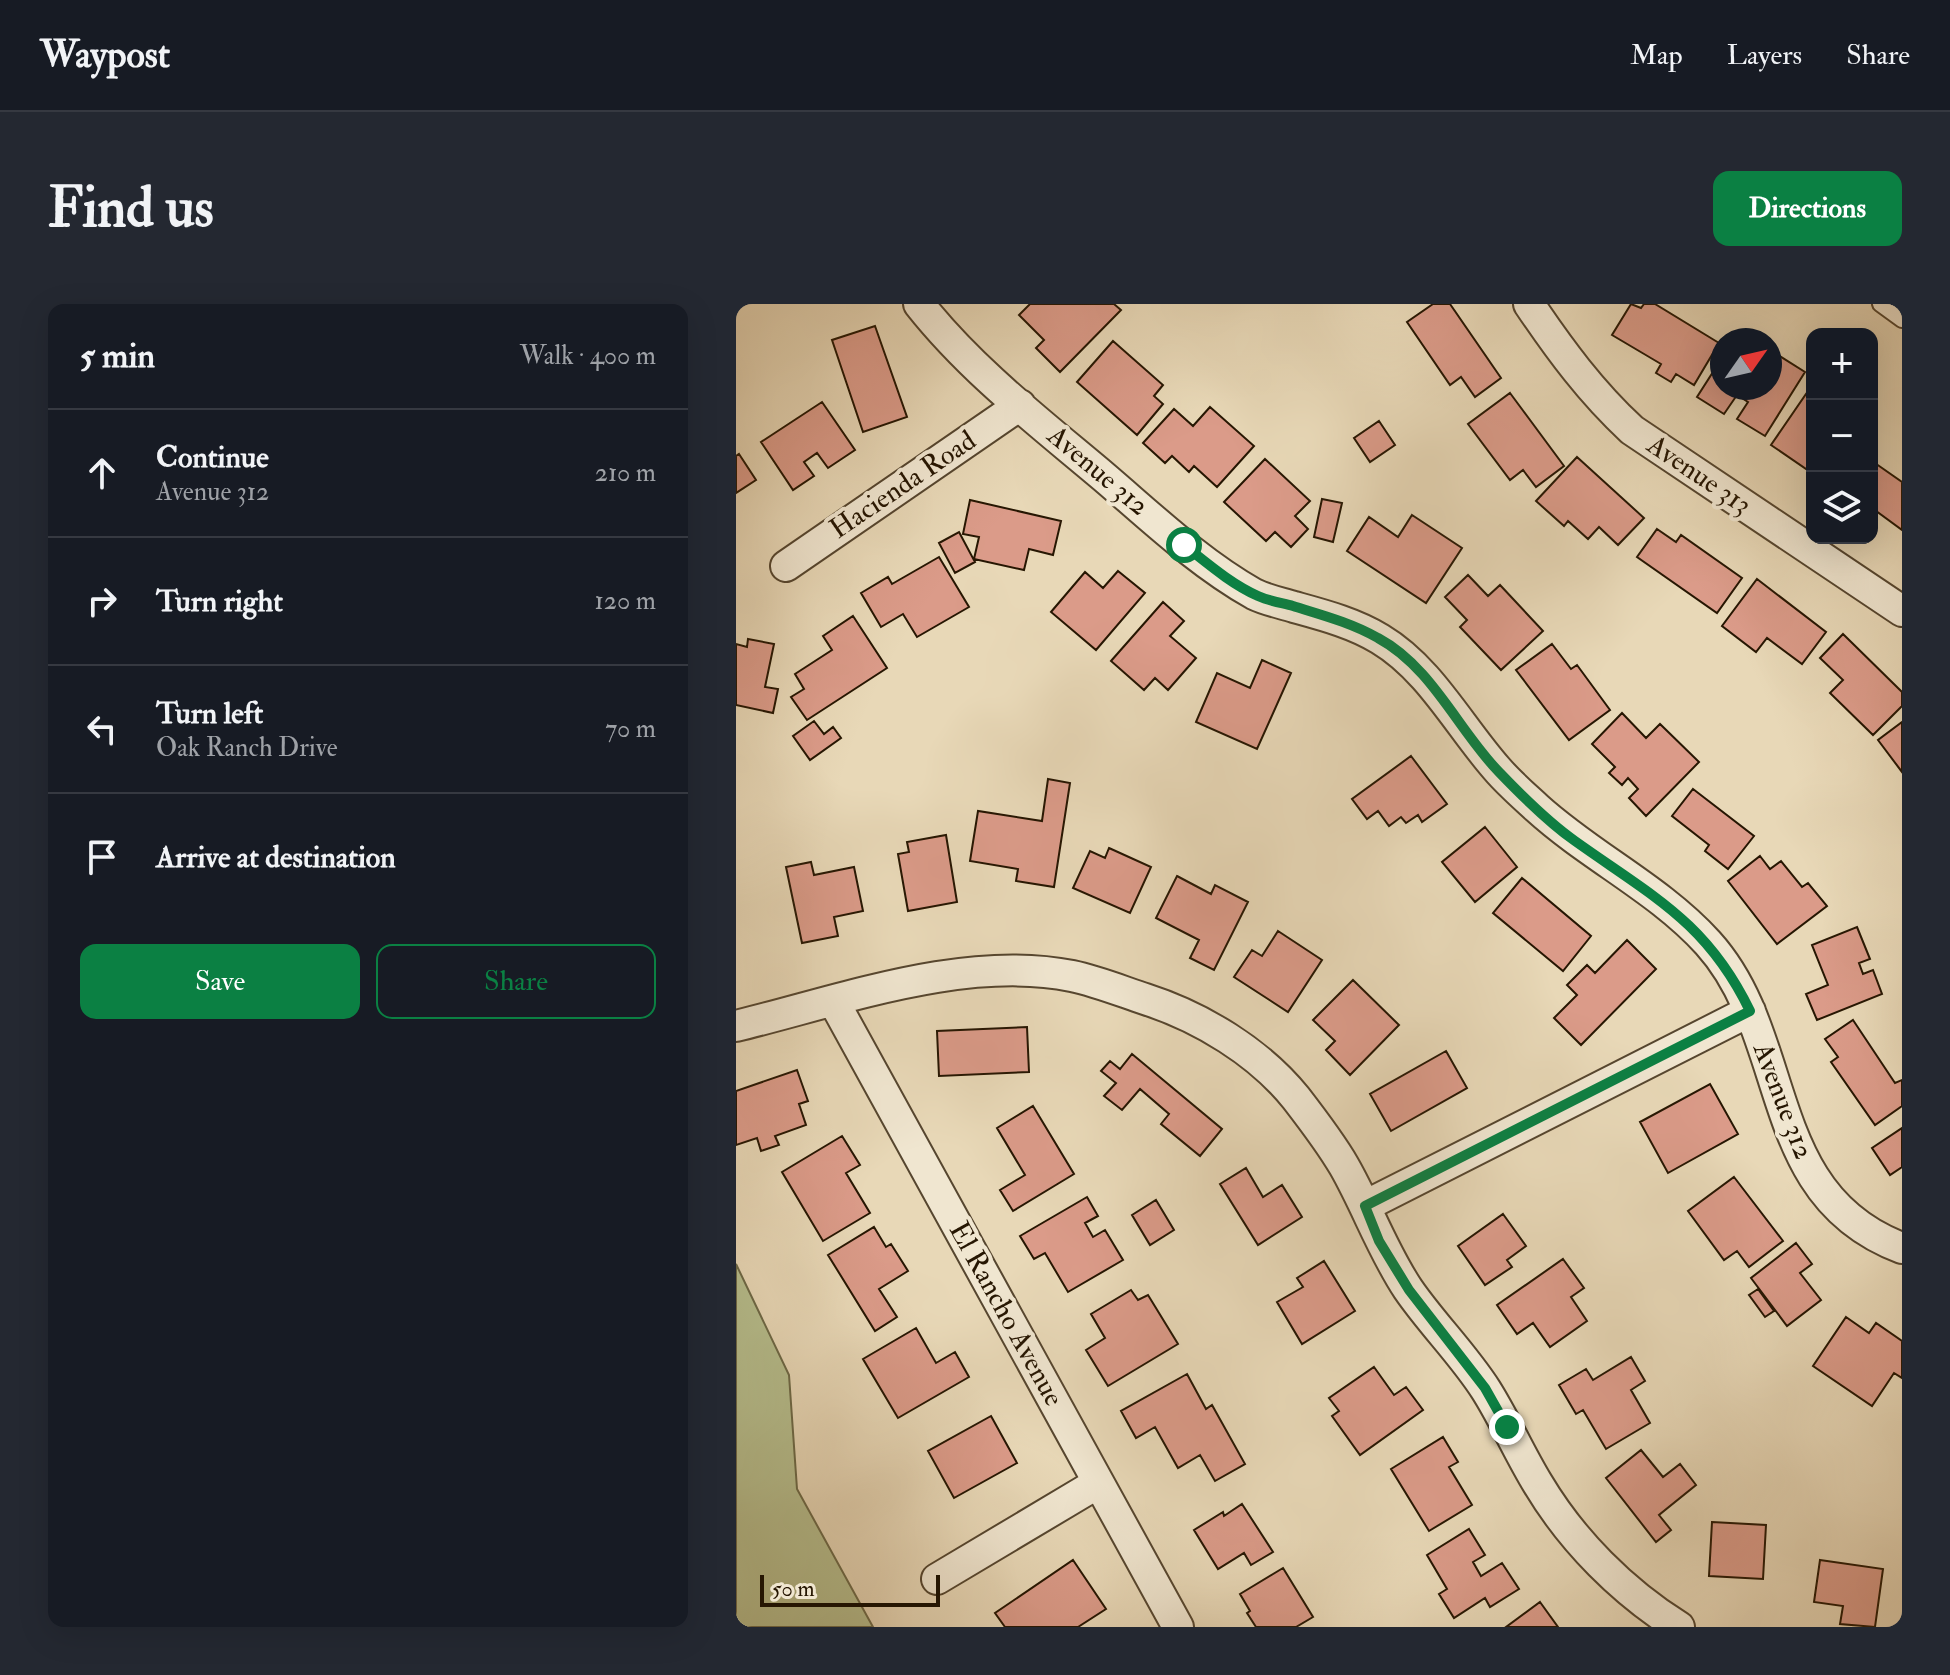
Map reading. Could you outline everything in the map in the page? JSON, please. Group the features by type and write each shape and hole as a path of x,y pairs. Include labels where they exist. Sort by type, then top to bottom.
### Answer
{"street":[{"name":"Avenue 312","path":"919,304 955,345 1020,405 1225,576 1258,596 1331,617 1380,639 1413,665 1497,770 1537,808 1572,839 1675,911 1709,944 1733,977 1750,1011 1798,1153 1816,1182 1855,1223 1902,1248"},
{"name":"Avenue 313","path":"1529,304 1570,363 1602,402 1632,430 1902,611"},
{"name":"Hacienda Road","path":"786,566 1020,405"},
{"path":"736,1026 900,984 961,974 1018,971 1072,976 1178,1010 1223,1036 1264,1066 1294,1095 1343,1164 1379,1241 1409,1290 1485,1388 1538,1485 1574,1537 1618,1580 1679,1627"},
{"name":"El Rancho Avenue","path":"834,1002 1178,1627"},
{"path":"1365,1206 1750,1011"},
{"path":"937,1579 1098,1483"}],"lane":[{"path":"1880,304 1902,320"}],"green space":[{"path":"736,1264 789,1375 797,1489 873,1627 736,1627"}],"building":[{"path":"1030,304 1114,304 1121,310 1060,372 1036,348 1044,340 1019,315"},
{"path":"1433,304 1450,304 1501,378 1475,397 1461,377 1450,385 1407,322"},
{"path":"1631,304 1641,308 1644,304 1655,304 1710,338 1710,358 1694,385 1676,374 1671,382 1656,373 1661,364 1612,335"},
{"path":"875,326 907,417 863,432 832,340"},
{"path":"1113,341 1163,385 1154,396 1163,404 1137,435 1077,382"},
{"path":"1782,358 1805,372 1765,436 1737,419 1748,402 1745,400 1782,400"},
{"path":"1710,377 1710,400 1734,400 1724,414 1697,397"},
{"path":"1510,393 1564,466 1536,487 1523,470 1510,480 1468,424"},
{"path":"1806,394 1806,469 1771,445"},
{"path":"822,402 855,450 828,468 817,453 804,462 814,476 793,490 761,442"},
{"path":"1210,407 1254,446 1217,487 1194,466 1189,472 1172,456 1165,463 1143,443 1174,409 1193,426"},
{"path":"1379,421 1395,445 1370,462 1354,438"},
{"path":"739,454 756,480 736,493 736,456"},
{"path":"1577,457 1644,518 1618,545 1599,527 1588,539 1568,521 1564,526 1536,501"},
{"path":"1265,459 1310,501 1295,516 1308,529 1291,547 1275,532 1266,541 1224,502"},
{"path":"1878,465 1902,482 1902,530 1878,512"},
{"path":"1322,499 1342,503 1333,542 1314,537"},
{"path":"970,500 1061,521 1053,555 1029,549 1024,570 974,559 979,537 963,534"},
{"path":"1412,515 1462,548 1426,603 1347,551 1369,517 1398,537"},
{"path":"1657,529 1676,542 1681,535 1742,578 1717,613 1637,557"},
{"path":"959,532 975,562 955,573 939,543"},
{"path":"939,557 969,607 917,637 903,614 881,627 861,593 888,577 892,584"},
{"path":"1118,571 1145,593 1096,650 1051,612 1085,572 1103,588"},
{"path":"1468,575 1488,596 1500,585 1543,631 1501,670 1460,627 1467,620 1445,597"},
{"path":"1757,579 1826,632 1802,664 1767,638 1756,652 1722,626"},
{"path":"1163,602 1184,621 1170,636 1196,658 1168,690 1155,678 1144,690 1111,661"},
{"path":"853,616 887,668 807,720 791,697 804,689 795,674 832,650 823,636"},
{"path":"1843,634 1902,692 1902,706 1873,735 1830,693 1843,680 1820,658"},
{"path":"748,639 774,644 765,687 778,689 773,713 736,705 736,644 747,647"},
{"path":"1552,644 1571,669 1577,665 1610,710 1569,740 1516,670"},
{"path":"1262,660 1291,673 1257,749 1196,722 1217,673 1250,688"},
{"path":"1622,713 1646,738 1660,724 1699,762 1646,816 1629,798 1638,789 1628,778 1622,785 1609,773 1615,767 1592,744"},
{"path":"814,721 824,734 833,727 841,738 810,760 793,736"},
{"path":"1902,722 1902,772 1878,740"},
{"path":"1411,756 1447,804 1422,822 1418,815 1406,823 1401,817 1389,826 1378,811 1367,819 1352,799"},
{"path":"1048,779 1070,783 1054,887 1016,881 1018,869 970,861 978,811 1042,821"},
{"path":"1693,789 1754,836 1728,869 1705,851 1709,845 1672,816"},
{"path":"1485,827 1517,867 1475,902 1442,862"},
{"path":"946,835 957,902 908,911 898,854 909,852 907,842"},
{"path":"1109,848 1151,867 1130,913 1073,888 1090,851 1105,858"},
{"path":"1760,856 1770,869 1781,861 1802,887 1808,883 1827,906 1777,944 1728,881"},
{"path":"811,862 814,875 854,867 863,911 834,917 838,936 802,943 786,867"},
{"path":"1177,876 1211,894 1215,885 1248,902 1214,970 1190,958 1199,940 1156,918"},
{"path":"1522,878 1591,936 1563,971 1493,913"},
{"path":"1857,927 1870,959 1859,963 1863,974 1873,970 1882,994 1817,1020 1806,994 1828,985 1812,945"},
{"path":"1278,931 1322,960 1288,1012 1234,977 1252,950 1262,956"},
{"path":"1627,940 1656,969 1581,1045 1554,1018 1577,995 1567,985 1587,965 1595,973"},
{"path":"1353,980 1399,1025 1350,1075 1326,1050 1335,1041 1313,1020"},
{"path":"1853,1020 1895,1083 1902,1080 1902,1106 1875,1125 1831,1062 1838,1057 1825,1039"},
{"path":"1027,1027 1029,1072 939,1076 937,1031"},
{"path":"1446,1051 1467,1088 1391,1131 1370,1094"},
{"path":"1132,1054 1222,1129 1200,1156 1161,1124 1169,1114 1140,1089 1122,1110 1104,1096 1116,1083 1101,1071 1110,1061 1120,1069"},
{"path":"797,1070 808,1101 799,1104 806,1125 775,1136 779,1145 761,1151 757,1138 736,1145 736,1091"},
{"path":"1710,1084 1738,1134 1668,1173 1640,1122"},
{"path":"1033,1106 1074,1174 1013,1211 1000,1190 1025,1175 997,1128"},
{"path":"1902,1128 1902,1167 1890,1175 1872,1148"},
{"path":"842,1136 860,1165 846,1173 870,1213 823,1241 782,1172"},
{"path":"1246,1168 1263,1197 1282,1185 1302,1217 1258,1245 1220,1184"},
{"path":"1734,1177 1783,1241 1749,1267 1737,1251 1724,1260 1688,1211"},
{"path":"1087,1197 1098,1216 1085,1223 1093,1237 1105,1230 1123,1260 1068,1292 1045,1253 1034,1259 1020,1236"},
{"path":"1156,1200 1174,1230 1150,1245 1132,1215"},
{"path":"1503,1214 1526,1246 1507,1260 1512,1267 1485,1285 1458,1246"},
{"path":"874,1227 886,1247 891,1244 908,1271 879,1289 897,1317 875,1331 828,1255"},
{"path":"1796,1243 1812,1264 1800,1273 1821,1300 1787,1326 1751,1278"},
{"path":"1563,1259 1584,1288 1571,1297 1587,1321 1550,1347 1533,1323 1517,1334 1497,1305"},
{"path":"1324,1261 1355,1311 1302,1344 1277,1302 1303,1287 1297,1278"},
{"path":"1758,1289 1774,1311 1765,1317 1749,1295"},
{"path":"1131,1290 1138,1300 1148,1295 1178,1344 1108,1386 1086,1350 1105,1338 1091,1314"},
{"path":"1846,1317 1869,1333 1876,1323 1902,1341 1902,1378 1894,1373 1872,1406 1813,1366"},
{"path":"916,1328 936,1363 955,1352 969,1377 898,1418 863,1359"},
{"path":"1631,1357 1645,1381 1631,1390 1650,1423 1606,1449 1583,1410 1576,1414 1559,1385 1586,1369 1593,1380"},
{"path":"1374,1367 1394,1395 1406,1387 1423,1410 1360,1455 1332,1416 1339,1411 1329,1398"},
{"path":"1187,1374 1206,1409 1212,1405 1245,1464 1215,1481 1200,1455 1178,1468 1155,1427 1136,1438 1121,1411"},
{"path":"991,1416 1017,1463 954,1498 928,1451"},
{"path":"1443,1437 1458,1462 1449,1467 1472,1505 1429,1531 1391,1469"},
{"path":"1641,1450 1663,1477 1680,1464 1696,1485 1659,1515 1671,1530 1656,1542 1606,1478"},
{"path":"1242,1504 1273,1552 1251,1565 1244,1553 1218,1569 1194,1530"},
{"path":"1712,1522 1766,1525 1763,1579 1709,1576"},
{"path":"1469,1529 1485,1555 1473,1562 1481,1576 1502,1563 1519,1589 1490,1607 1485,1598 1454,1618 1439,1594 1447,1589 1427,1555"},
{"path":"1073,1560 1106,1609 1078,1627 1005,1627 995,1613"},
{"path":"1820,1560 1883,1569 1875,1627 1840,1624 1843,1606 1814,1602"},
{"path":"1283,1568 1313,1617 1296,1627 1256,1627 1240,1594"},
{"path":"1540,1602 1558,1627 1506,1627"}],"route":[{"path":"1184,545 1258,596 1331,617 1380,639 1413,665 1497,770 1537,808 1572,839 1675,911 1709,944 1733,977 1750,1011 1365,1206 1379,1241 1409,1290 1485,1388 1507,1427"}]}
